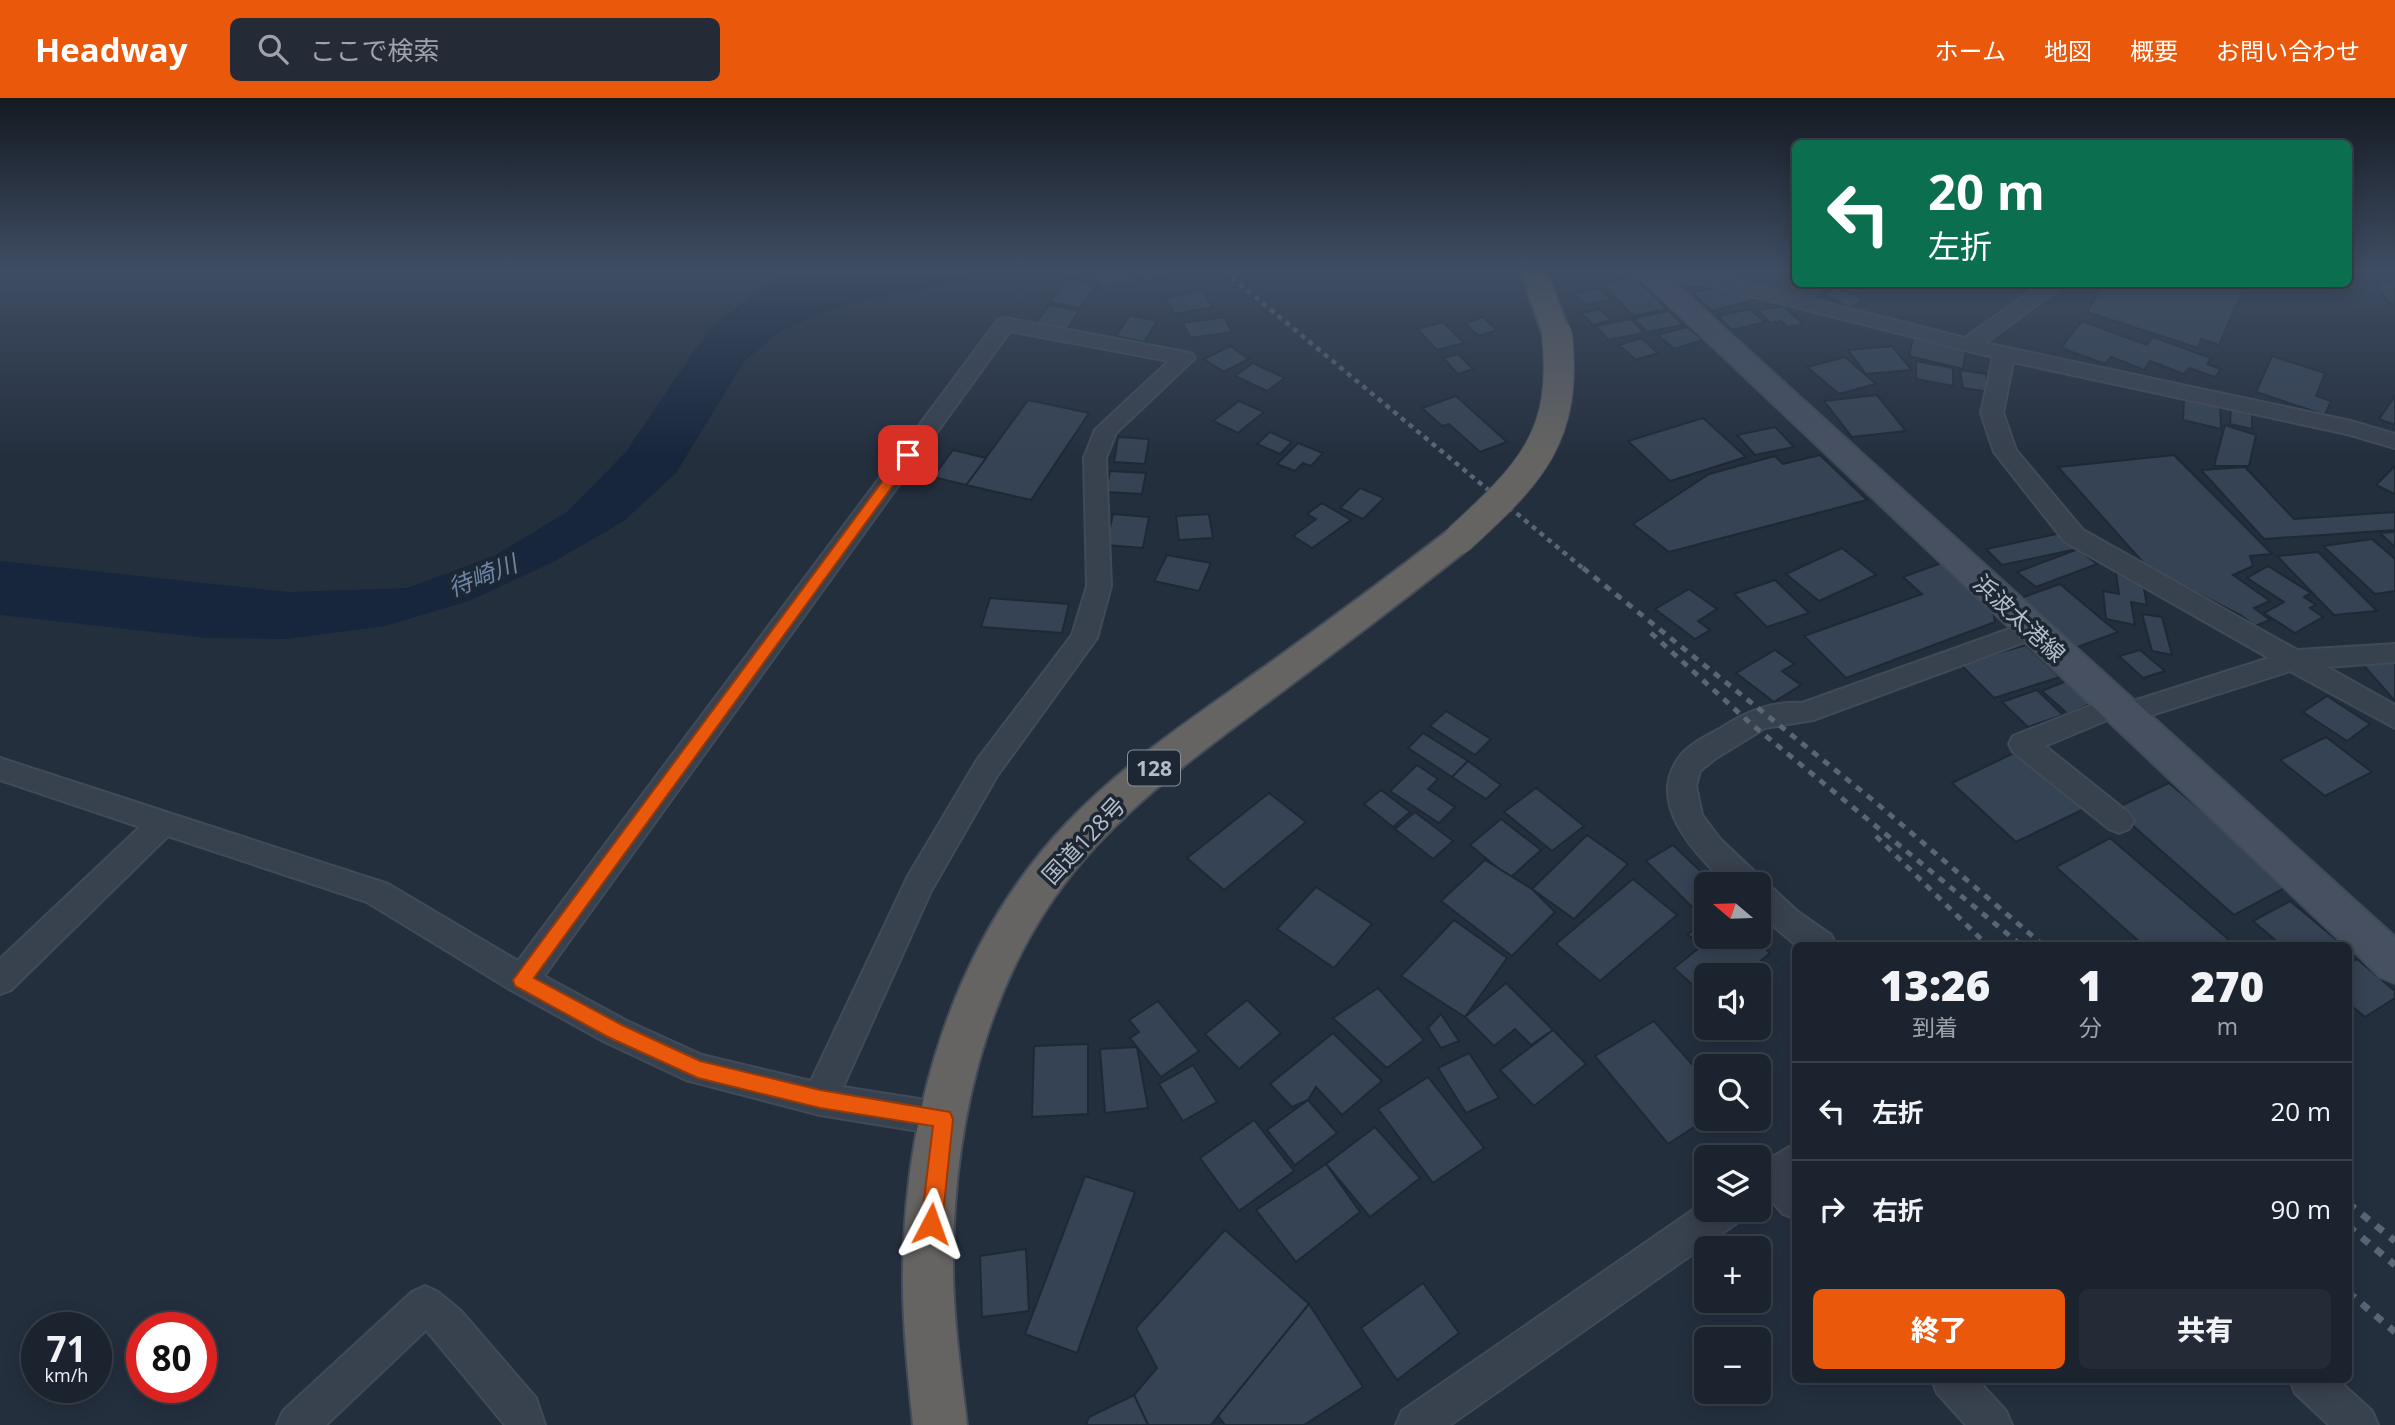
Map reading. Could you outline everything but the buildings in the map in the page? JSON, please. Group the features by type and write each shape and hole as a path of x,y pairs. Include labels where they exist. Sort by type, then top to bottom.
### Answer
{"highway":[{"name":"国道128号","path":"940,1425 928,1279 933,1196 944,1119 960,1044 994,963 1033,894 1104,811 1150,772 1459,540 1524,476 1553,425 1561,385 1556,333"}],"main road":[{"name":"浜波太港線","path":"1713,333 2395,964"}],"street":[{"path":"522,980 998,333"},
{"path":"820,1099 919,885 987,768 1084,638 1099,586 1095,458 1106,430 1185,358 1052,333"},
{"path":"1921,333 2004,354 2338,425 2395,441"},
{"path":"1969,345 1986,333"},
{"path":"2004,354 1992,413 2005,452 2074,536 2395,718"},
{"path":"1734,872 1708,848 1692,824 1682,798 1687,768 1705,751 1767,713 1802,713 2032,629"},
{"path":"2119,821 2023,744 2119,710 2294,660 2395,653"},
{"path":"0,769 377,893 522,980 615,1031 698,1069 820,1099 944,1119"},
{"path":"0,979 164,822"},
{"path":"1771,906 1816,942"},
{"path":"1416,1425 1706,1222"},
{"path":"297,1425 425,1305 448,1324 522,1412 525,1425"},
{"path":"1955,1383 1992,1425"},
{"path":"2313,1383 2358,1425"}],"water":[{"name":"待崎川","path":"706,333 779,333 745,360 676,473 624,521 553,562 469,601 385,626 287,639 207,638 0,615 0,561 288,592 407,588 494,556 567,512 625,453"}],"railway":[{"path":"1299,333 1585,570"},
{"path":"1583,568 1874,801 2039,942"},
{"path":"1651,633 1750,723 2017,942"},
{"path":"1876,836 1984,942"},
{"path":"2352,1206 2395,1241"},
{"path":"2352,1229 2395,1265"},
{"path":"2352,1295 2395,1332"}],"route":[{"path":"908,455 522,980 615,1031 698,1069 820,1099 944,1119 931,1224"}]}
